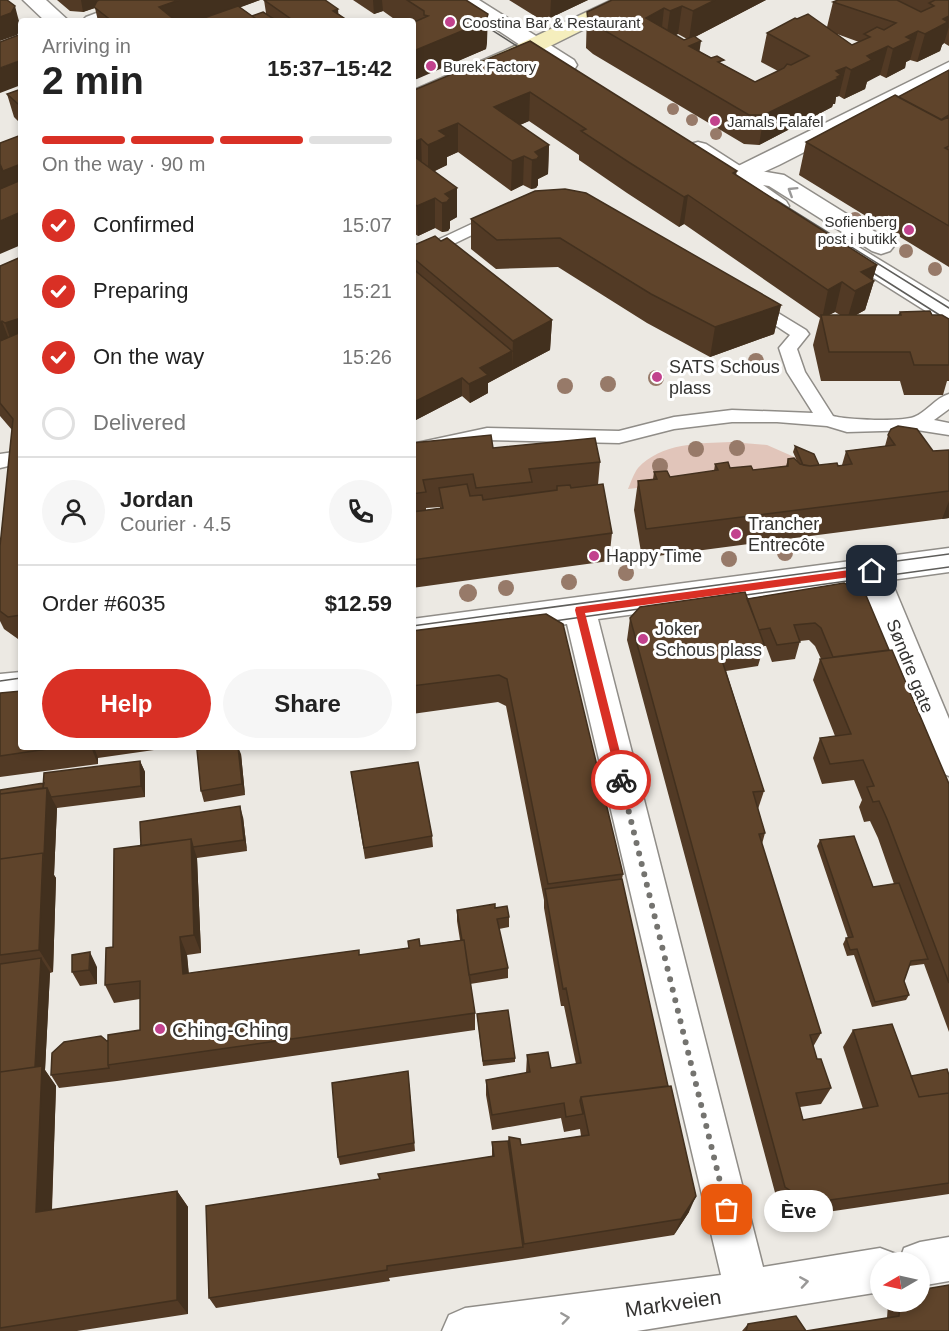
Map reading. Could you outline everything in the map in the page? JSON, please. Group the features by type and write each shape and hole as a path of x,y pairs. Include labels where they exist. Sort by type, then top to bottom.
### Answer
{"main road":[{"path":"416,97 536,45 628,0"}],"street":[{"path":"33,0 54,18"},
{"path":"101,18 150,0"},
{"path":"465,0 586,78"},
{"path":"738,175 949,69"},
{"path":"681,138 738,175 757,193 949,314"},
{"path":"738,175 776,180 949,288"},
{"path":"416,631 949,560"},
{"name":"Søndre gate","path":"872,571 949,761"},
{"path":"580,610 747,1292"},
{"path":"0,688 18,685"},
{"path":"930,1262 949,1259"},
{"name":"Markveien","path":"465,1331 747,1292 870,1272"}],"lane":[{"path":"416,257 507,212"},
{"path":"741,295 800,334 788,348 796,372 827,420"},
{"path":"917,424 949,400"},
{"path":"416,450 487,434 619,437 674,423 732,416 777,416 827,420 847,426 917,424 949,429"},
{"path":"0,461 18,458"}],"shaded area":[{"path":"731,442 767,445 817,467 628,489 638,468 658,454 682,446"}],"building":[{"path":"0,0 7,0 15,6 11,13 0,17"},
{"path":"179,0 159,7 172,18 108,18 94,7 97,1"},
{"path":"264,0 325,0 338,9 333,11 344,18 290,18"},
{"path":"407,0 466,0 488,14 486,21 416,50 416,21 428,16 424,15 424,11"},
{"path":"612,0 715,0 693,11 682,6 670,11 664,8 646,18 684,40 694,36 701,41 689,46 711,58 717,56 724,60 718,62 755,82 784,68 787,64 791,65 809,56 767,33 795,18 808,14 852,45 870,37 864,34 877,27 884,30 896,23 833,2 838,0 897,0 921,12 934,6 929,3 935,0 949,0 949,16 943,19 948,22 925,34 918,31 906,37 912,40 893,49 888,46 867,56 872,60 851,70 846,67 836,71 841,75 837,77 839,78 764,115 749,115 588,19 587,12"},
{"path":"238,6 255,18 204,18"},
{"path":"263,12 272,18 255,18 252,16"},
{"path":"18,35 18,61 0,68 0,42"},
{"path":"530,41 737,171 733,173 877,265 861,272 874,281 855,291 842,282 828,290 688,195 684,197 581,131 586,129 530,92 494,107 549,145 535,152 539,156 537,159 532,160 524,156 512,161 458,123 439,131 447,136 428,145 421,139 416,141 416,89"},
{"path":"949,70 949,115 941,120 898,97"},
{"path":"18,90 18,104 7,94"},
{"path":"895,95 942,120 949,117 949,146 945,148 949,150 949,226 806,142"},
{"path":"18,136 18,165 3,171 0,164 0,143"},
{"path":"416,158 457,188 445,194 450,198 447,202 442,203 435,198 417,206"},
{"path":"18,181 18,213 0,221 0,189"},
{"path":"565,189 586,193 781,305 715,327 651,294 560,238 497,240 471,219 535,191"},
{"path":"435,236 441,241 447,238 552,320 513,341 416,260 416,244"},
{"path":"18,258 18,319 5,323 0,322 0,266"},
{"path":"416,271 512,351 480,368 488,375 469,384 462,378 416,401"},
{"path":"930,311 932,315 942,315 949,319 949,365 914,365 910,352 829,352 821,315 901,315 900,312"},
{"path":"18,333 18,615 8,617 0,611 0,546 13,419 0,403 0,341"},
{"path":"898,426 917,429 933,451 949,450 949,491 646,529 638,481 657,479 654,472 667,471 670,477 718,470 715,464 728,462 730,468 751,466 753,470 788,466 788,459 794,458 800,464 810,466 852,464 846,451 895,445 888,435 891,429"},
{"path":"491,435 493,448 595,438 600,462 529,469 532,482 476,488 473,474 423,480 426,492 416,493 416,443"},
{"path":"795,446 814,454 819,465 803,465"},
{"path":"467,484 470,496 482,495 483,500 557,490 557,486 570,485 571,488 603,484 612,533 416,559 416,511 443,508 439,488"},
{"path":"844,583 865,593 889,650 833,657 821,628 815,623 794,625 800,642 777,645 770,628 759,630 747,599"},
{"path":"745,592 764,644 719,651 764,791 753,792 765,833 759,834 821,1033 810,1035 817,1059 821,1059 831,1088 796,1093 803,1120 878,1106 853,1030 892,1024 919,1097 949,1093 949,1183 809,1203 785,1187 630,618 640,607"},
{"path":"546,614 563,624 623,874 548,884 507,679 499,675 416,685 416,630"},
{"path":"892,650 949,784 949,983 887,819 879,801 873,802 867,787 874,786 863,760 830,764 820,738 851,734 820,659"},
{"path":"18,691 18,750 41,750 0,756 0,693"},
{"path":"197,750 238,750 242,784 201,791"},
{"path":"140,761 141,786 51,797 47,788 43,788 44,773"},
{"path":"418,762 432,836 364,848 351,772"},
{"path":"44,783 43,788 0,794 0,790"},
{"path":"47,788 44,856 43,853 0,859 0,794"},
{"path":"240,806 244,840 193,847 191,839 141,846 140,822"},
{"path":"854,836 873,887 899,883 928,959 911,961 904,981 909,995 875,1002 857,949 850,950 846,938 853,937 820,840"},
{"path":"191,839 194,935 180,937 183,974 359,950 359,955 409,948 408,941 419,939 420,946 464,940 475,1013 108,1065 108,1035 140,1030 140,981 105,985 106,948 113,947 114,849"},
{"path":"43,853 39,950 0,955 0,859"},
{"path":"622,879 668,1086 581,1097 583,1114 566,1117 564,1103 492,1115 486,1080 530,1072 527,1055 548,1052 551,1068 581,1063 566,988 563,989 545,889"},
{"path":"495,904 495,908 507,906 509,917 497,919 508,968 469,975 457,910"},
{"path":"90,952 89,970 72,972 72,955"},
{"path":"41,958 35,1067 0,1072 0,964"},
{"path":"508,1010 515,1058 483,1061 477,1014"},
{"path":"101,1036 108,1042 109,1068 51,1075 52,1053 64,1042"},
{"path":"42,1066 36,1212 177,1191 177,1300 0,1328 0,1072"},
{"path":"947,1069 949,1093 919,1097 911,1076"},
{"path":"408,1071 414,1143 338,1157 332,1083"},
{"path":"671,1086 696,1196 681,1219 524,1244 509,1137 520,1139 521,1145 589,1135 581,1097"},
{"path":"508,1141 523,1247 387,1266 387,1270 209,1298 206,1206 380,1179 378,1174 494,1156 492,1142"},
{"path":"949,1285 949,1331 806,1331 899,1316 899,1312 930,1312 930,1288"},
{"path":"796,1316 806,1331 746,1331 748,1324"}],"tram line":[{"path":"445,0 531,55"},
{"path":"776,200 949,308"},
{"path":"859,264 949,321"},
{"path":"416,625 949,554"},
{"path":"731,597 949,567"},
{"path":"540,623 653,607"},
{"path":"0,681 18,678"}],"way so far":[{"path":"621,780 727,1210"}],"place":[{"name":"Coostina Bar & Restaurant","path":"450,22"},
{"name":"Burek Factory","path":"431,66"},
{"name":"Jamals Falafel","path":"715,121"},
{"name":"Sofienberg post i butikk","path":"909,230"},
{"name":"SATS Schous plass","path":"657,377"},
{"name":"Trancher Entrecôte","path":"736,534"},
{"name":"Happy Time","path":"594,556"},
{"name":"Joker Schous plass","path":"643,639"},
{"name":"Ching-Ching","path":"160,1029"},
{"name":"Ève","path":"727,1210"}],"route":[{"path":"621,780 580,610 872,571"}]}
